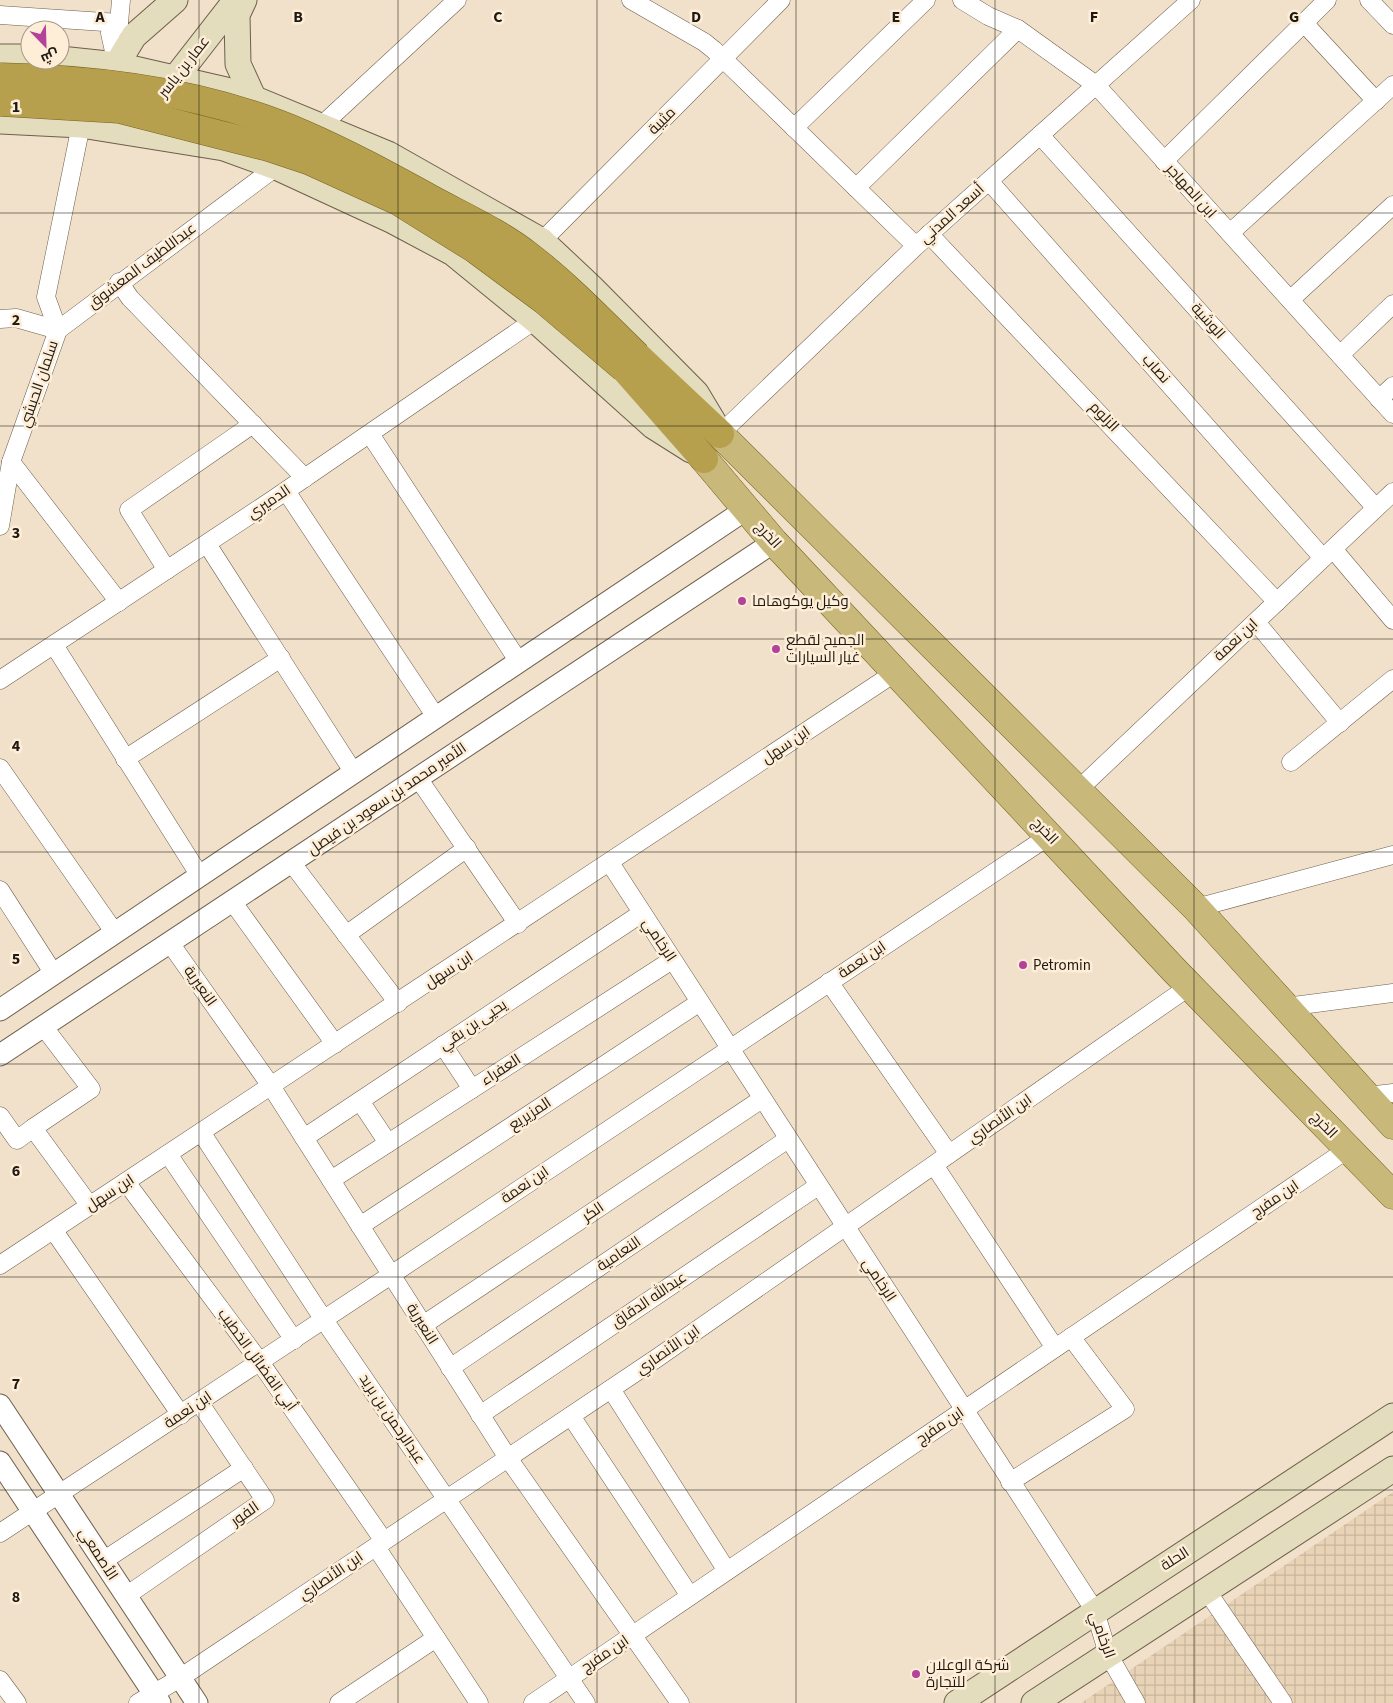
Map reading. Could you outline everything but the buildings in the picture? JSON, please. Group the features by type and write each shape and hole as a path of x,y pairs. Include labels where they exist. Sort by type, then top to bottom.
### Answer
{"highway":[{"path":"0,77 42,78 135,87 227,108 301,133 407,186 496,234 528,256 565,287 631,362 704,459"},
{"path":"0,102 118,109 268,147 310,161 398,201 475,249 631,362 720,434"}],"main road":[{"path":"81,125 134,36 174,0"},
{"name":"عمار بن ياسر","path":"132,133 236,0"},
{"path":"244,0 237,15 238,64 254,99"},
{"path":"0,57 20,58"},
{"path":"70,60 117,65 243,94 388,154 542,241 591,287 696,393 720,434 1079,789 1196,908 1286,1007 1380,1094 1393,1125"},
{"path":"0,121 81,125 224,148 276,167 394,221 452,253 535,320 653,426 704,459"},
{"name":"الخرج","path":"704,459 745,510 774,542 1049,836 1190,986 1393,1195"},
{"name":"الحلة","path":"957,1703 1393,1416"},
{"path":"1034,1703 1393,1469"}],"street":[{"path":"117,65 110,33 118,23 121,0"},
{"path":"320,126 457,0"},
{"name":"الزلوم","path":"631,0 704,42 856,188 923,240 1277,602"},
{"name":"مثيبة","path":"542,241 781,0"},
{"path":"794,128 926,0"},
{"name":"ابن المهاجر","path":"962,0 988,16 1018,29 1096,85 1393,414"},
{"name":"أسعد المدني","path":"720,434 923,240 1191,0"},
{"path":"1164,161 1327,0"},
{"path":"1369,0 1393,25"},
{"path":"0,15 118,23"},
{"path":"1304,23 1376,100"},
{"path":"856,188 1018,29"},
{"path":"1230,233 1393,85"},
{"name":"سلمان الحبشي","path":"0,526 3,495 11,462 58,330 46,297 81,125"},
{"name":"الوشية","path":"1040,135 1376,508"},
{"name":"عبداللطيف المعشوق","path":"58,330 119,282 276,167"},
{"name":"نصاب","path":"989,181 1328,553 1393,620"},
{"path":"1290,300 1393,205"},
{"path":"119,282 130,298 305,478"},
{"path":"1340,355 1393,304"},
{"path":"0,319 16,318 58,330"},
{"name":"الدميري","path":"0,680 286,491 535,320"},
{"path":"1379,399 1393,386"},
{"path":"167,570 129,510 253,424"},
{"path":"370,434 519,662"},
{"path":"11,462 119,602"},
{"path":"286,491 436,718"},
{"name":"ابن نعمة","path":"1079,789 1393,492"},
{"path":"0,1010 745,510"},
{"name":"الأمير محمد بن سعود بن فيصل","path":"0,1055 774,542"},
{"path":"207,544 354,772"},
{"path":"1256,622 1340,723"},
{"path":"54,645 200,876"},
{"path":"125,759 281,658"},
{"name":"ابن سهل","path":"3,1258 54,1230 896,672"},
{"path":"1291,762 1393,679"},
{"path":"0,768 115,933"},
{"path":"418,778 518,924"},
{"name":"ابن نعمة","path":"0,1533 294,1340 1049,836"},
{"path":"346,935 467,848"},
{"path":"1196,908 1393,854"},
{"path":"290,862 398,1003"},
{"name":"الرخامي","path":"610,863 1095,1611 1108,1654 1136,1703"},
{"path":"0,890 54,974"},
{"path":"232,901 335,1044"},
{"name":"يحيى بن بقي","path":"304,1138 642,913"},
{"name":"النعيرية","path":"170,942 271,1086 508,1458 632,1635 672,1700"},
{"name":"العفراء","path":"331,1180 672,960"},
{"path":"830,982 949,1154"},
{"name":"ابن الأنصاري","path":"151,1700 180,1678 571,1416 1190,986"},
{"path":"1286,1007 1393,993"},
{"name":"المزيريع","path":"360,1226 700,1002"},
{"path":"0,1116 17,1140 91,1089 43,1026"},
{"path":"443,1045 472,1089"},
{"name":"الكر","path":"423,1325 762,1099"},
{"path":"360,1101 388,1143"},
{"path":"33,1128 90,1206"},
{"name":"عبدالرحمن بن بريد","path":"201,1132 324,1320 586,1703"},
{"name":"النعامية","path":"450,1368 788,1139"},
{"name":"ابن مفرج","path":"532,1703 1348,1150"},
{"path":"168,1154 294,1340"},
{"path":"934,1165 1055,1348"},
{"name":"أبي الفضائل الخطيب","path":"126,1182 260,1362 380,1544 436,1638 479,1703"},
{"name":"عبدالله الدقاق","path":"480,1415 818,1186"},
{"path":"54,1230 181,1415"},
{"path":"1010,1482 1125,1409 1071,1337"},
{"path":"610,1389 727,1571"},
{"name":"الفور","path":"126,1596 266,1500 199,1402"},
{"name":"الأصمعي","path":"0,1405 197,1703"},
{"path":"571,1416 690,1596"},
{"name":"الأصمعي","path":"0,1462 33,1511 151,1700"},
{"path":"103,1561 244,1468"},
{"path":"1206,1591 1283,1703"},
{"path":"339,1703 436,1638"},
{"path":"0,1680 17,1703"}],"shaded area":[{"path":"1393,1492 1393,1703 1081,1703"}],"place":[{"name":"وكيل يوكوهاما","path":"742,601"},
{"name":"الجميح لقطع غيار السيارات","path":"776,649"},
{"name":"Petromin","path":"1023,965"},
{"name":"شركة الوعلان للتجارة","path":"916,1674"}]}
